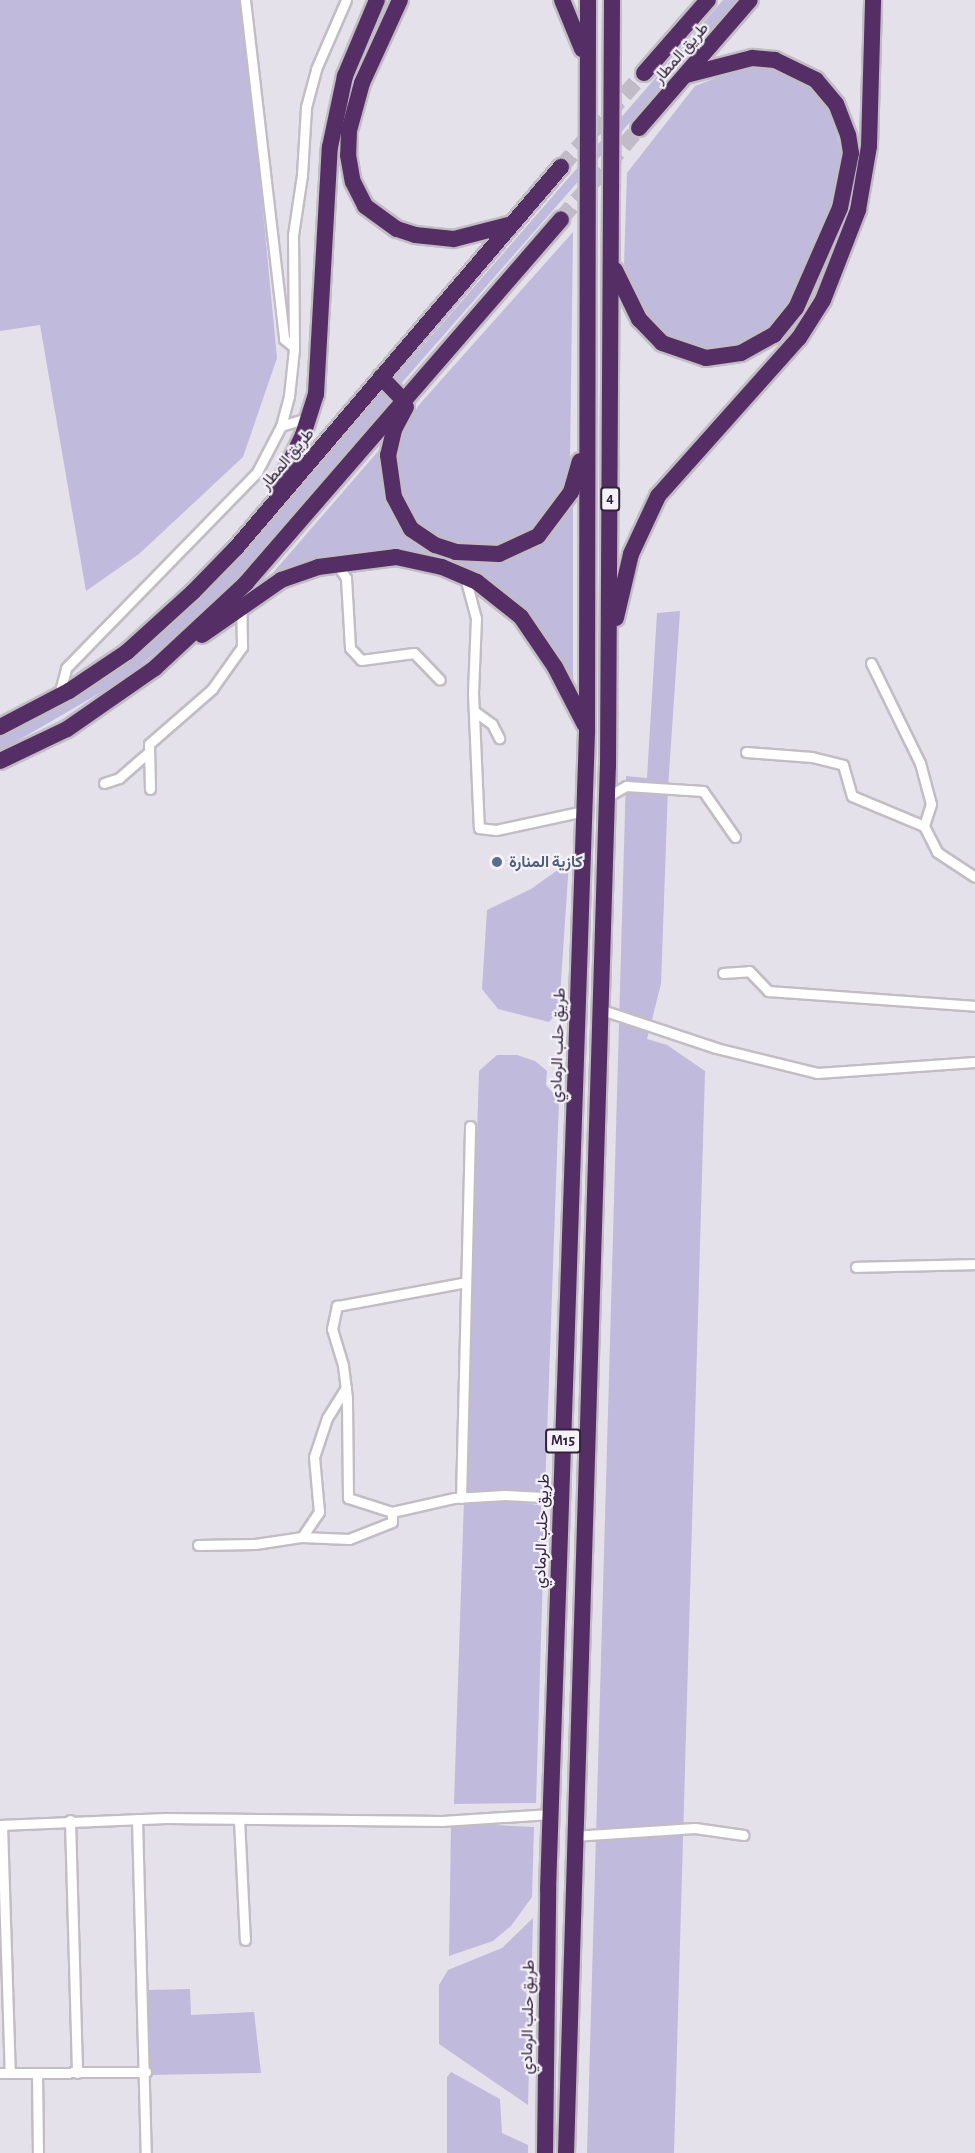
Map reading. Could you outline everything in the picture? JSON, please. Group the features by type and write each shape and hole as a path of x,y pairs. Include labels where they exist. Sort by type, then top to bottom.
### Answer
{"highway":[{"path":"265,513 308,418 316,394 322,332 330,147 345,76 378,0"},
{"path":"400,0 362,83 349,131 348,155 353,182 365,206 397,230 415,235 454,239 509,225"},
{"path":"562,0 586,66"},
{"name":"4","path":"587,730 585,443 588,0"},
{"name":"4","path":"602,1004 608,796 612,0"},
{"name":"طريق المطار","path":"644,73 708,0"},
{"name":"طريق المطار","path":"639,128 750,0"},
{"path":"608,766 612,635 636,544 658,495 799,338 823,300 858,210 869,146 873,0"},
{"path":"612,264 639,319 650,332 674,350 706,358 741,353 774,335 796,308 820,261 840,208 851,153 836,104 816,80 774,60 752,58 686,75"},
{"name":"طريق المطار","path":"0,727 59,696 127,652 193,592 265,513 509,225 561,167"},
{"path":"155,668 246,583 561,219"},
{"path":"381,376 404,400"},
{"path":"419,381 394,430 388,455 394,497 411,529 435,545 456,552 499,554 538,536 571,492 585,443"},
{"path":"0,761 67,729 281,580 336,563 396,557 442,567 465,577 521,617 555,668 587,730"},
{"name":"طريق حلب الرمادي","path":"545,2153 551,1814 587,730"},
{"name":"M15","path":"566,2153 573,1836 602,1004"}],"street":[{"path":"245,0 284,339 294,347"},
{"path":"59,696 66,668 257,472 281,426 289,396 294,347 293,235 302,175 306,107 316,69 346,0"},
{"path":"281,426 308,418"},
{"path":"336,563 346,578 350,648 361,660 414,653 441,680"},
{"path":"465,577 476,618 474,711 479,828 496,830 584,810"},
{"path":"150,789 147,754 149,744 212,689 242,647 242,608"},
{"path":"871,663 920,763 932,804 924,826"},
{"path":"474,711 492,724 499,738"},
{"path":"746,752 812,757 843,765 852,796 924,826 937,852 975,877"},
{"path":"104,783 119,778 147,754"},
{"path":"608,796 626,786 703,791 735,837"},
{"path":"723,973 749,971 768,991 975,1006"},
{"path":"602,1004 716,1048 817,1073 975,1062"},
{"path":"460,1498 470,1126"},
{"path":"856,1267 975,1264"},
{"path":"466,1282 337,1306 332,1329 346,1387 348,1498 392,1512 460,1498 505,1495 561,1498"},
{"path":"302,1536 319,1512 314,1457 327,1418 346,1387"},
{"path":"198,1545 255,1544 302,1536 349,1539 392,1522 392,1512"},
{"path":"10,2073 1,1825 70,1820 138,1819 442,1821 551,1814"},
{"path":"138,1819 146,2072 146,2153"},
{"path":"239,1819 245,1940"},
{"path":"70,1820 76,2073"},
{"path":"573,1836 694,1828 743,1835"},
{"path":"0,2073 146,2072"},
{"path":"37,2073 38,2153"}],"shaded area":[{"path":"0,0 243,0 277,358 243,457 139,554 86,591 40,325 0,331"},
{"path":"723,0 737,0 399,386 395,378"},
{"path":"764,65 783,68 815,89 829,105 843,159 840,180 801,289 780,318 761,337 736,346 715,351 681,344 647,317 624,264 627,173 695,86 742,68"},
{"path":"573,232 570,462 559,495 538,525 503,544 460,545 440,540 408,511 398,490 397,448 418,406"},
{"path":"382,392 388,393 390,401 215,603 124,679 0,751 0,737 52,710 111,673 169,626 229,568"},
{"path":"380,449 390,511 405,534 423,549 441,555 495,562 524,554 544,542 573,503 573,693 512,601 406,553 339,555 265,582"},
{"path":"680,611 668,788 661,984 647,1039 667,1045 705,1071 674,2153 587,2153 626,776 647,778 657,613"},
{"path":"569,862 559,1011 549,1022 498,1009 482,989 487,910 531,889"},
{"path":"497,1055 517,1055 535,1061 547,1071 546,1085 559,1099 545,1491 466,1491 479,1071"},
{"path":"489,1498 545,1506 536,1803 454,1804 464,1499"},
{"path":"454,1823 534,1827 532,1897 511,1926 493,1941 449,1956 451,1825"},
{"path":"533,1918 528,2105 439,2044 439,1985 448,1970 502,1948"},
{"path":"190,1989 191,2015 254,2012 261,2073 149,2075 148,1990"},
{"path":"451,2072 500,2099 502,2133 528,2145 528,2153 447,2153 447,2077"}],"tunnel":[{"path":"561,167 644,73"},
{"path":"561,219 639,128"}],"place":[{"name":"كازية المنارة","path":"497,862"}]}
